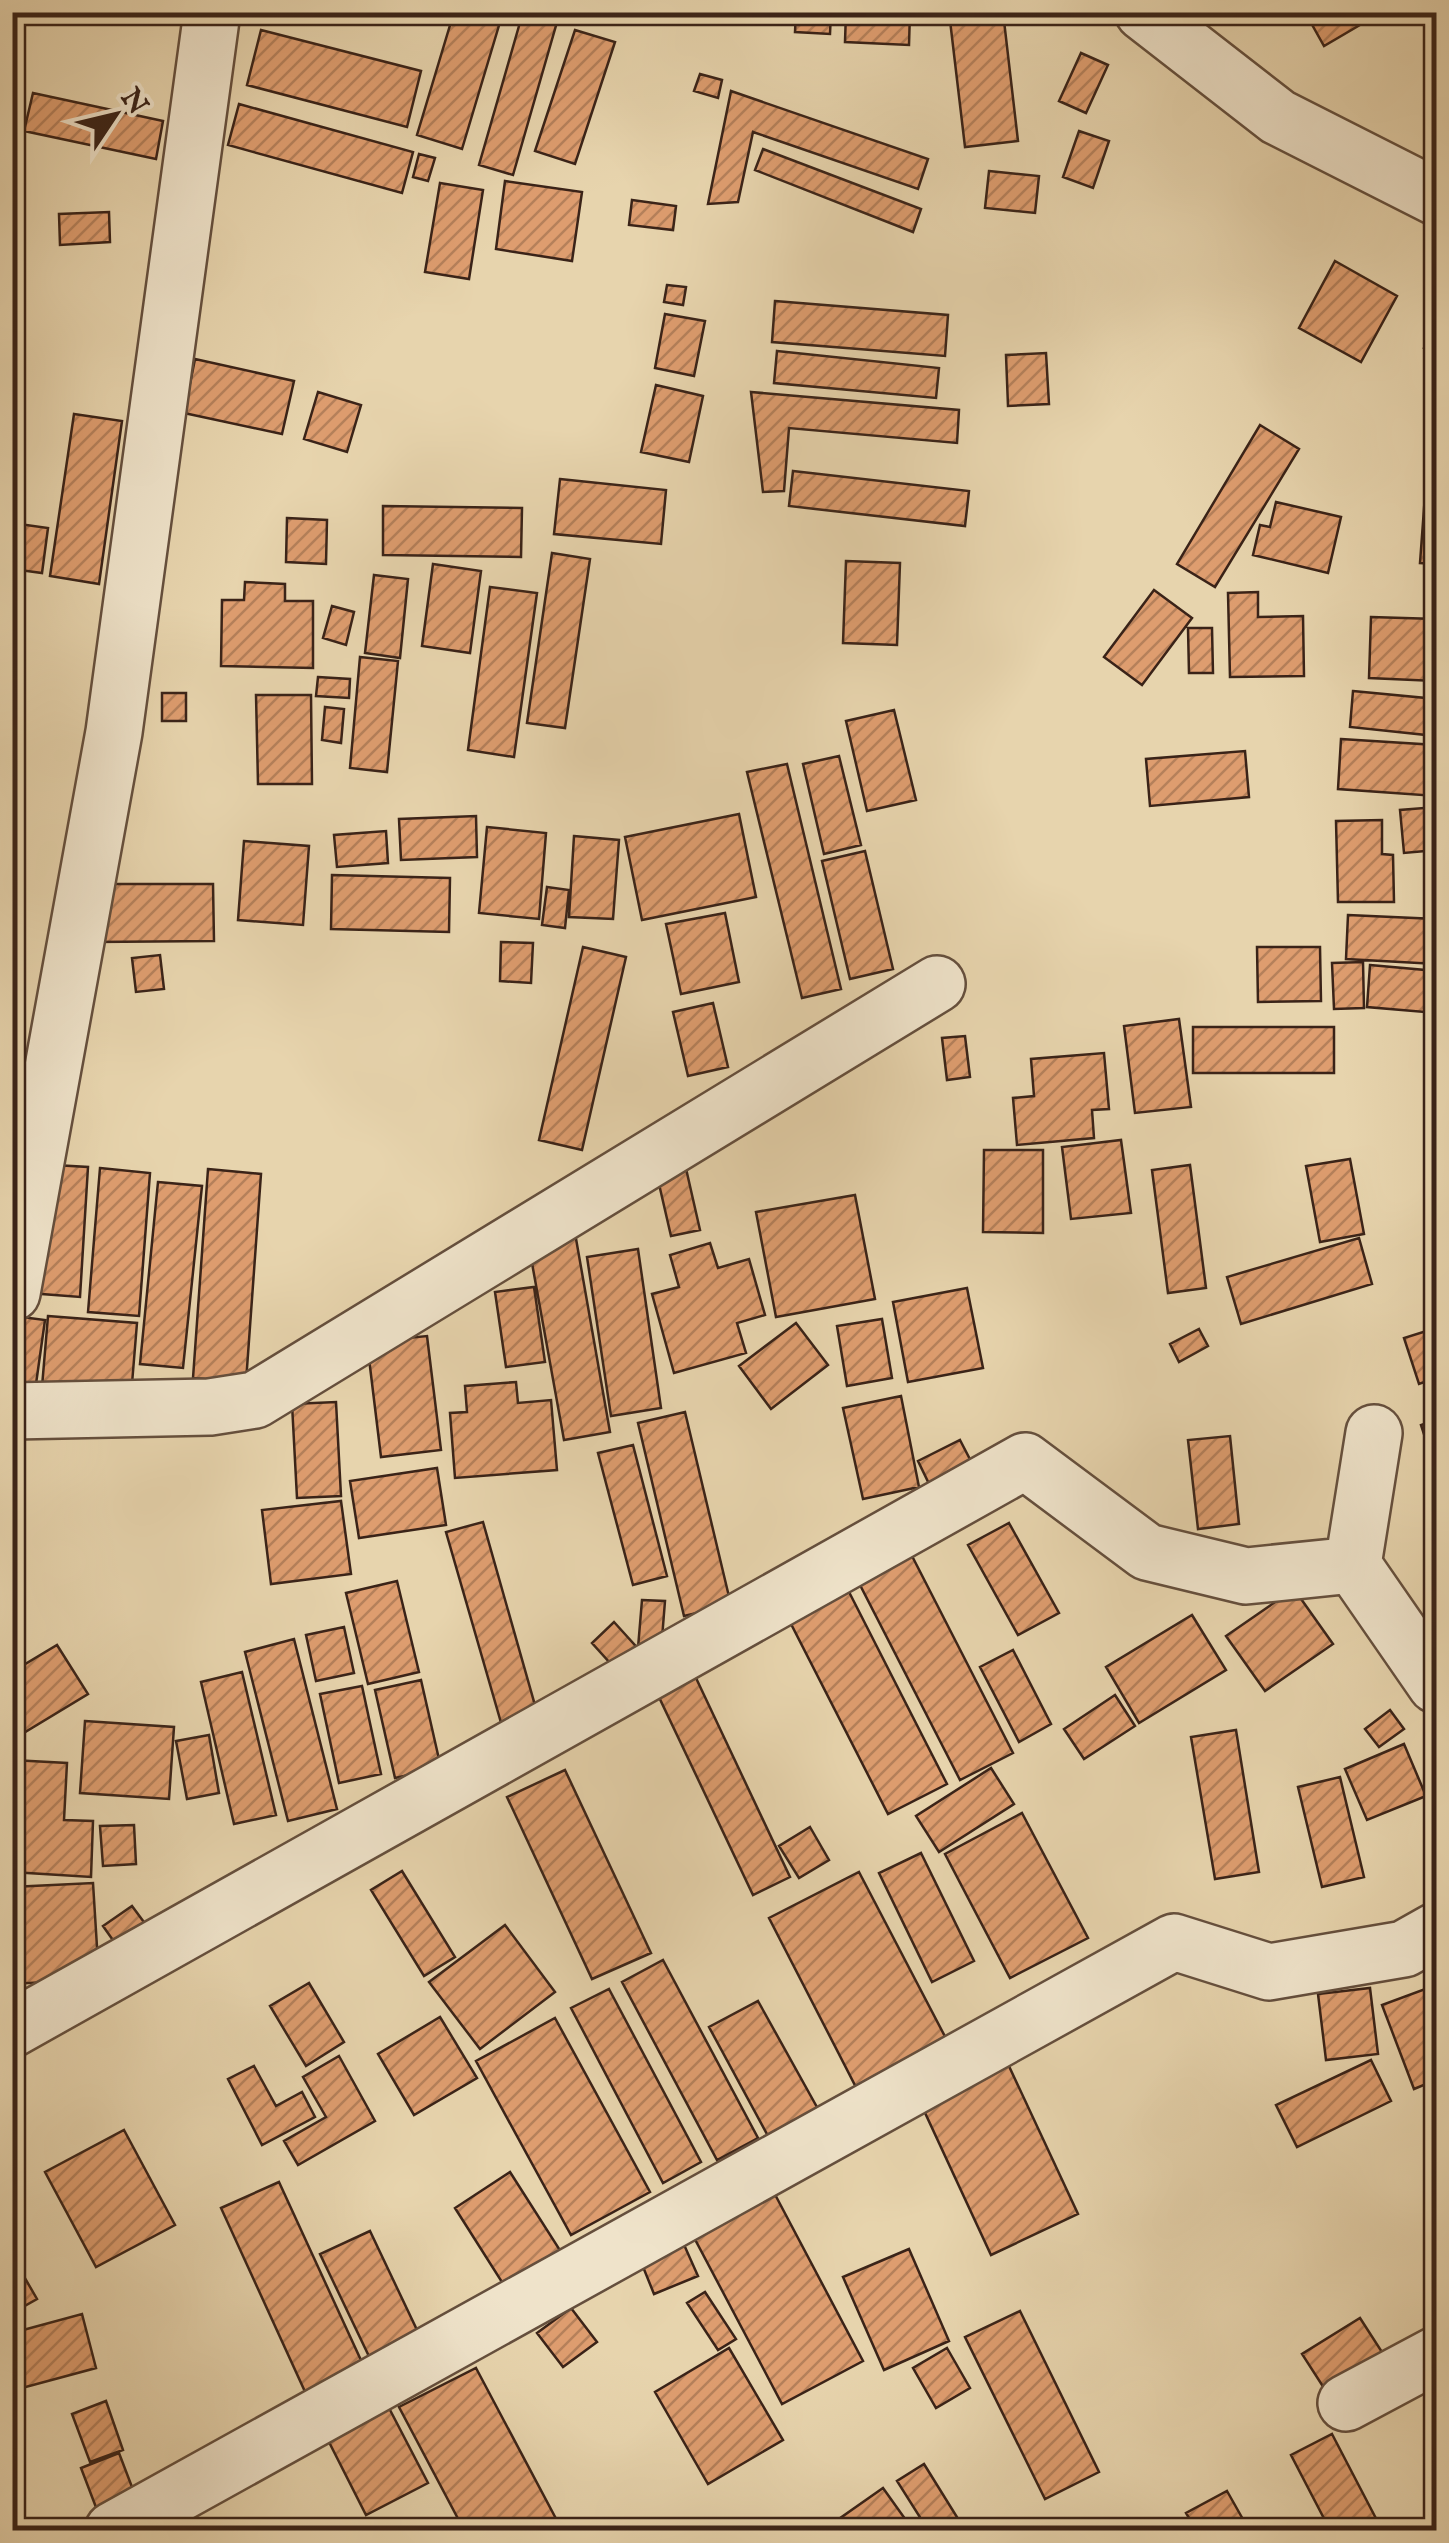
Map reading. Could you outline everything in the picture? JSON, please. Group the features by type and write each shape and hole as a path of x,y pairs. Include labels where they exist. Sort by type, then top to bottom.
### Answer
{"street":[{"path":"12,1293 114,732 212,12"},
{"path":"1143,12 1278,117 1436,197"},
{"path":"12,1411 210,1407 256,1400 937,984"},
{"path":"1374,1433 1353,1565 1436,1685"},
{"path":"12,2029 1025,1462 1147,1552 1246,1576 1353,1565"},
{"path":"112,2530 1174,1942 1269,1972 1404,1948 1436,1931"},
{"path":"1346,2403 1436,2354"}],"building":[{"path":"454,12 503,12 462,149 417,135"},
{"path":"523,12 557,22 513,175 479,165"},
{"path":"796,12 831,12 830,34 795,32"},
{"path":"846,12 910,12 909,45 845,42"},
{"path":"949,12 1003,12 1018,141 965,147"},
{"path":"1305,12 1382,12 1324,46"},
{"path":"261,30 421,71 407,127 247,85"},
{"path":"575,30 615,42 575,164 535,151"},
{"path":"1081,53 1108,65 1086,113 1059,101"},
{"path":"700,74 722,80 718,98 694,91"},
{"path":"731,91 928,159 918,189 753,132 738,202 708,204"},
{"path":"33,93 163,121 156,159 24,131"},
{"path":"239,104 413,152 402,193 228,145"},
{"path":"1079,131 1109,141 1093,188 1063,177"},
{"path":"763,149 921,209 913,232 755,170"},
{"path":"419,154 435,158 428,181 413,177"},
{"path":"989,171 1039,176 1035,213 985,208"},
{"path":"505,181 582,192 572,261 496,249"},
{"path":"440,183 483,190 469,279 425,272"},
{"path":"632,200 676,206 673,230 629,225"},
{"path":"109,212 110,242 60,245 59,214"},
{"path":"1335,261 1397,296 1361,362 1299,328"},
{"path":"667,285 686,287 683,305 664,302"},
{"path":"1436,297 1436,351 1424,348"},
{"path":"775,301 948,315 945,356 772,342"},
{"path":"665,314 705,321 694,376 655,368"},
{"path":"777,351 939,368 936,398 774,383"},
{"path":"1046,353 1049,404 1008,406 1006,355"},
{"path":"195,359 294,381 282,434 184,413"},
{"path":"1436,359 1436,564 1420,563"},
{"path":"656,385 703,396 689,462 641,452"},
{"path":"318,392 361,405 347,452 304,439"},
{"path":"751,392 959,410 957,443 789,428 784,491 763,492"},
{"path":"74,414 122,421 99,584 50,576"},
{"path":"1260,425 1299,449 1215,587 1177,564"},
{"path":"793,471 969,491 965,526 789,506"},
{"path":"560,479 666,490 661,544 554,534"},
{"path":"1276,502 1341,517 1328,573 1253,555 1260,525 1270,527"},
{"path":"383,506 522,508 521,557 383,555"},
{"path":"287,518 327,520 326,564 286,562"},
{"path":"12,523 48,528 42,573 12,569"},
{"path":"552,553 590,559 565,728 527,723"},
{"path":"846,561 900,563 897,645 843,643"},
{"path":"433,564 481,571 470,653 422,646"},
{"path":"374,575 408,579 400,658 365,653"},
{"path":"245,582 285,584 285,601 313,601 313,668 221,666 222,600 244,600"},
{"path":"490,587 537,593 514,757 468,750"},
{"path":"1154,590 1192,618 1142,685 1104,657"},
{"path":"1258,592 1258,617 1303,616 1304,676 1230,677 1228,593"},
{"path":"332,606 354,612 346,645 323,638"},
{"path":"1371,617 1436,619 1435,681 1369,678"},
{"path":"1188,628 1212,628 1213,673 1189,673"},
{"path":"360,657 398,661 387,772 350,768"},
{"path":"318,677 350,679 349,698 316,696"},
{"path":"1353,691 1436,699 1436,736 1350,727"},
{"path":"162,693 186,693 186,721 162,721"},
{"path":"256,695 311,695 312,784 258,784"},
{"path":"325,707 344,709 341,743 322,740"},
{"path":"894,710 916,800 867,811 846,721"},
{"path":"1341,739 1436,745 1436,796 1338,789"},
{"path":"1245,751 1249,797 1150,806 1146,759"},
{"path":"839,756 861,845 824,854 803,764"},
{"path":"787,764 841,989 802,998 747,772"},
{"path":"1436,807 1436,850 1404,853 1400,810"},
{"path":"739,814 756,897 642,920 625,837"},
{"path":"476,816 477,857 401,860 399,819"},
{"path":"1382,820 1382,854 1393,855 1394,902 1338,902 1336,821"},
{"path":"487,827 546,833 539,919 479,913"},
{"path":"386,831 388,863 337,867 334,835"},
{"path":"574,836 619,840 613,919 569,917"},
{"path":"244,841 309,846 303,925 238,920"},
{"path":"865,851 893,969 850,979 822,861"},
{"path":"332,875 450,878 449,932 331,929"},
{"path":"93,884 213,884 214,941 94,942"},
{"path":"547,887 569,890 565,928 542,925"},
{"path":"725,913 739,982 681,994 666,924"},
{"path":"1348,915 1436,919 1436,964 1346,959"},
{"path":"501,942 533,943 531,983 500,981"},
{"path":"583,947 626,957 582,1150 539,1140"},
{"path":"1257,947 1320,947 1321,1001 1258,1002"},
{"path":"160,955 164,989 136,992 132,958"},
{"path":"1363,962 1364,1008 1334,1009 1332,963"},
{"path":"1370,965 1436,971 1436,1013 1367,1007"},
{"path":"713,1003 728,1067 688,1076 673,1012"},
{"path":"1179,1019 1191,1107 1135,1113 1124,1026"},
{"path":"1193,1027 1334,1027 1334,1073 1193,1073"},
{"path":"1431,1028 1436,1029 1436,1102 1425,1101"},
{"path":"965,1036 970,1077 947,1080 942,1038"},
{"path":"1104,1053 1109,1109 1092,1110 1094,1138 1017,1145 1013,1098 1034,1096 1031,1059"},
{"path":"1121,1140 1131,1213 1071,1219 1062,1147"},
{"path":"984,1150 1043,1150 1043,1233 983,1232"},
{"path":"682,1151 700,1230 671,1236 653,1158"},
{"path":"1350,1159 1364,1234 1320,1242 1306,1166"},
{"path":"37,1164 88,1167 80,1297 29,1293"},
{"path":"1190,1165 1206,1288 1168,1293 1152,1170"},
{"path":"100,1168 150,1173 139,1316 88,1312"},
{"path":"208,1169 261,1174 246,1382 193,1378"},
{"path":"158,1182 202,1186 183,1368 140,1364"},
{"path":"855,1195 875,1299 776,1317 756,1212"},
{"path":"575,1233 610,1432 564,1440 528,1241"},
{"path":"1359,1238 1372,1284 1241,1324 1227,1277"},
{"path":"710,1243 718,1268 749,1259 765,1315 737,1323 746,1353 674,1373 652,1294 679,1287 670,1255"},
{"path":"638,1249 661,1408 611,1416 587,1257"},
{"path":"534,1287 545,1362 506,1367 495,1292"},
{"path":"967,1288 983,1368 908,1382 893,1302"},
{"path":"14,1316 45,1320 35,1391 12,1388"},
{"path":"48,1316 137,1323 131,1396 42,1387"},
{"path":"882,1319 892,1378 847,1386 837,1326"},
{"path":"796,1323 828,1365 771,1409 739,1366"},
{"path":"1436,1328 1436,1378 1419,1384 1404,1338"},
{"path":"1199,1329 1208,1346 1179,1362 1170,1344"},
{"path":"427,1336 441,1450 381,1457 367,1342"},
{"path":"516,1382 518,1403 551,1400 557,1470 455,1478 450,1413 467,1412 465,1386"},
{"path":"901,1396 919,1487 863,1499 843,1408"},
{"path":"336,1402 341,1496 297,1498 292,1404"},
{"path":"685,1412 731,1605 684,1616 638,1423"},
{"path":"1436,1420 1436,1471 1421,1425"},
{"path":"1230,1436 1239,1524 1198,1529 1188,1440"},
{"path":"960,1440 976,1471 933,1492 918,1461"},
{"path":"633,1445 667,1576 633,1585 598,1453"},
{"path":"437,1468 446,1525 359,1538 350,1481"},
{"path":"341,1501 351,1574 271,1584 262,1510"},
{"path":"483,1522 540,1723 504,1733 446,1532"},
{"path":"1009,1523 1059,1613 1018,1635 968,1545"},
{"path":"911,1554 1013,1753 960,1780 858,1581"},
{"path":"397,1581 419,1672 368,1684 346,1593"},
{"path":"847,1588 947,1784 888,1814 788,1618"},
{"path":"1294,1589 1333,1644 1265,1691 1226,1636"},
{"path":"642,1600 665,1601 661,1651 638,1648"},
{"path":"1192,1615 1226,1670 1139,1723 1106,1667"},
{"path":"614,1622 642,1653 620,1674 592,1643"},
{"path":"344,1627 354,1673 316,1681 306,1635"},
{"path":"294,1639 337,1809 288,1821 245,1652"},
{"path":"57,1645 88,1694 12,1740 12,1672"},
{"path":"1013,1650 1051,1724 1019,1742 980,1667"},
{"path":"242,1672 276,1815 234,1824 201,1682"},
{"path":"696,1678 790,1877 753,1895 658,1695"},
{"path":"421,1680 441,1768 395,1778 375,1690"},
{"path":"362,1686 381,1774 339,1783 320,1694"},
{"path":"1115,1695 1135,1726 1084,1759 1064,1729"},
{"path":"1390,1710 1404,1729 1379,1747 1365,1729"},
{"path":"85,1721 174,1727 169,1799 80,1793"},
{"path":"1236,1730 1259,1872 1215,1879 1191,1737"},
{"path":"209,1735 219,1793 187,1799 176,1741"},
{"path":"1404,1744 1426,1796 1367,1820 1345,1769"},
{"path":"12,1760 67,1763 64,1820 93,1821 91,1877 12,1872"},
{"path":"991,1768 1014,1804 939,1852 916,1816"},
{"path":"565,1770 651,1953 592,1979 507,1797"},
{"path":"1340,1777 1364,1877 1322,1887 1298,1787"},
{"path":"1022,1813 1088,1938 1010,1978 945,1854"},
{"path":"134,1825 136,1864 103,1866 100,1826"},
{"path":"810,1827 829,1860 799,1878 779,1846"},
{"path":"921,1853 974,1961 932,1982 879,1873"},
{"path":"402,1871 455,1957 424,1976 371,1890"},
{"path":"859,1872 951,2048 860,2095 769,1918"},
{"path":"93,1883 99,1979 12,1984 12,1887"},
{"path":"132,1906 152,1933 122,1953 103,1926"},
{"path":"505,1925 555,1992 480,2049 429,1982"},
{"path":"663,1960 758,2138 717,2160 622,1982"},
{"path":"309,1983 344,2042 306,2066 270,2006"},
{"path":"1436,1985 1436,2080 1414,2089 1382,2005"},
{"path":"1370,1988 1378,2054 1326,2060 1318,1994"},
{"path":"609,1989 701,2162 663,2183 571,2008"},
{"path":"758,2001 818,2109 768,2136 709,2027"},
{"path":"440,2017 477,2078 414,2115 378,2054"},
{"path":"555,2018 650,2192 571,2235 476,2061"},
{"path":"1001,2049 1078,2214 991,2255 914,2089"},
{"path":"339,2056 375,2121 298,2165 284,2141 326,2117 303,2077"},
{"path":"1371,2060 1391,2101 1297,2147 1276,2105"},
{"path":"254,2066 276,2106 302,2092 315,2117 262,2145 228,2079"},
{"path":"124,2130 175,2225 96,2267 45,2172"},
{"path":"510,2172 563,2255 507,2290 455,2208"},
{"path":"279,2182 365,2369 307,2396 221,2208"},
{"path":"770,2185 863,2361 782,2404 689,2228"},
{"path":"677,2229 698,2276 654,2294 635,2247"},
{"path":"370,2231 426,2349 377,2373 320,2254"},
{"path":"909,2249 949,2341 884,2370 843,2277"},
{"path":"18,2266 37,2299 12,2313 12,2269"},
{"path":"705,2292 736,2339 718,2350 687,2303"},
{"path":"571,2308 597,2342 563,2367 537,2333"},
{"path":"1020,2311 1099,2472 1045,2499 965,2337"},
{"path":"82,2314 96,2368 22,2388 12,2357 12,2333"},
{"path":"1360,2318 1391,2366 1333,2402 1302,2354"},
{"path":"729,2348 783,2440 708,2484 655,2392"},
{"path":"947,2348 970,2388 936,2408 913,2368"},
{"path":"476,2368 562,2530 464,2530 399,2407"},
{"path":"106,2401 123,2450 90,2462 72,2414"},
{"path":"389,2408 428,2483 366,2515 328,2440"},
{"path":"1332,2434 1382,2530 1330,2530 1291,2455"},
{"path":"119,2453 140,2508 102,2523 81,2468"},
{"path":"924,2464 965,2530 928,2530 897,2481"},
{"path":"883,2488 913,2530 826,2528"},
{"path":"1227,2491 1249,2530 1196,2530 1186,2513"}]}
